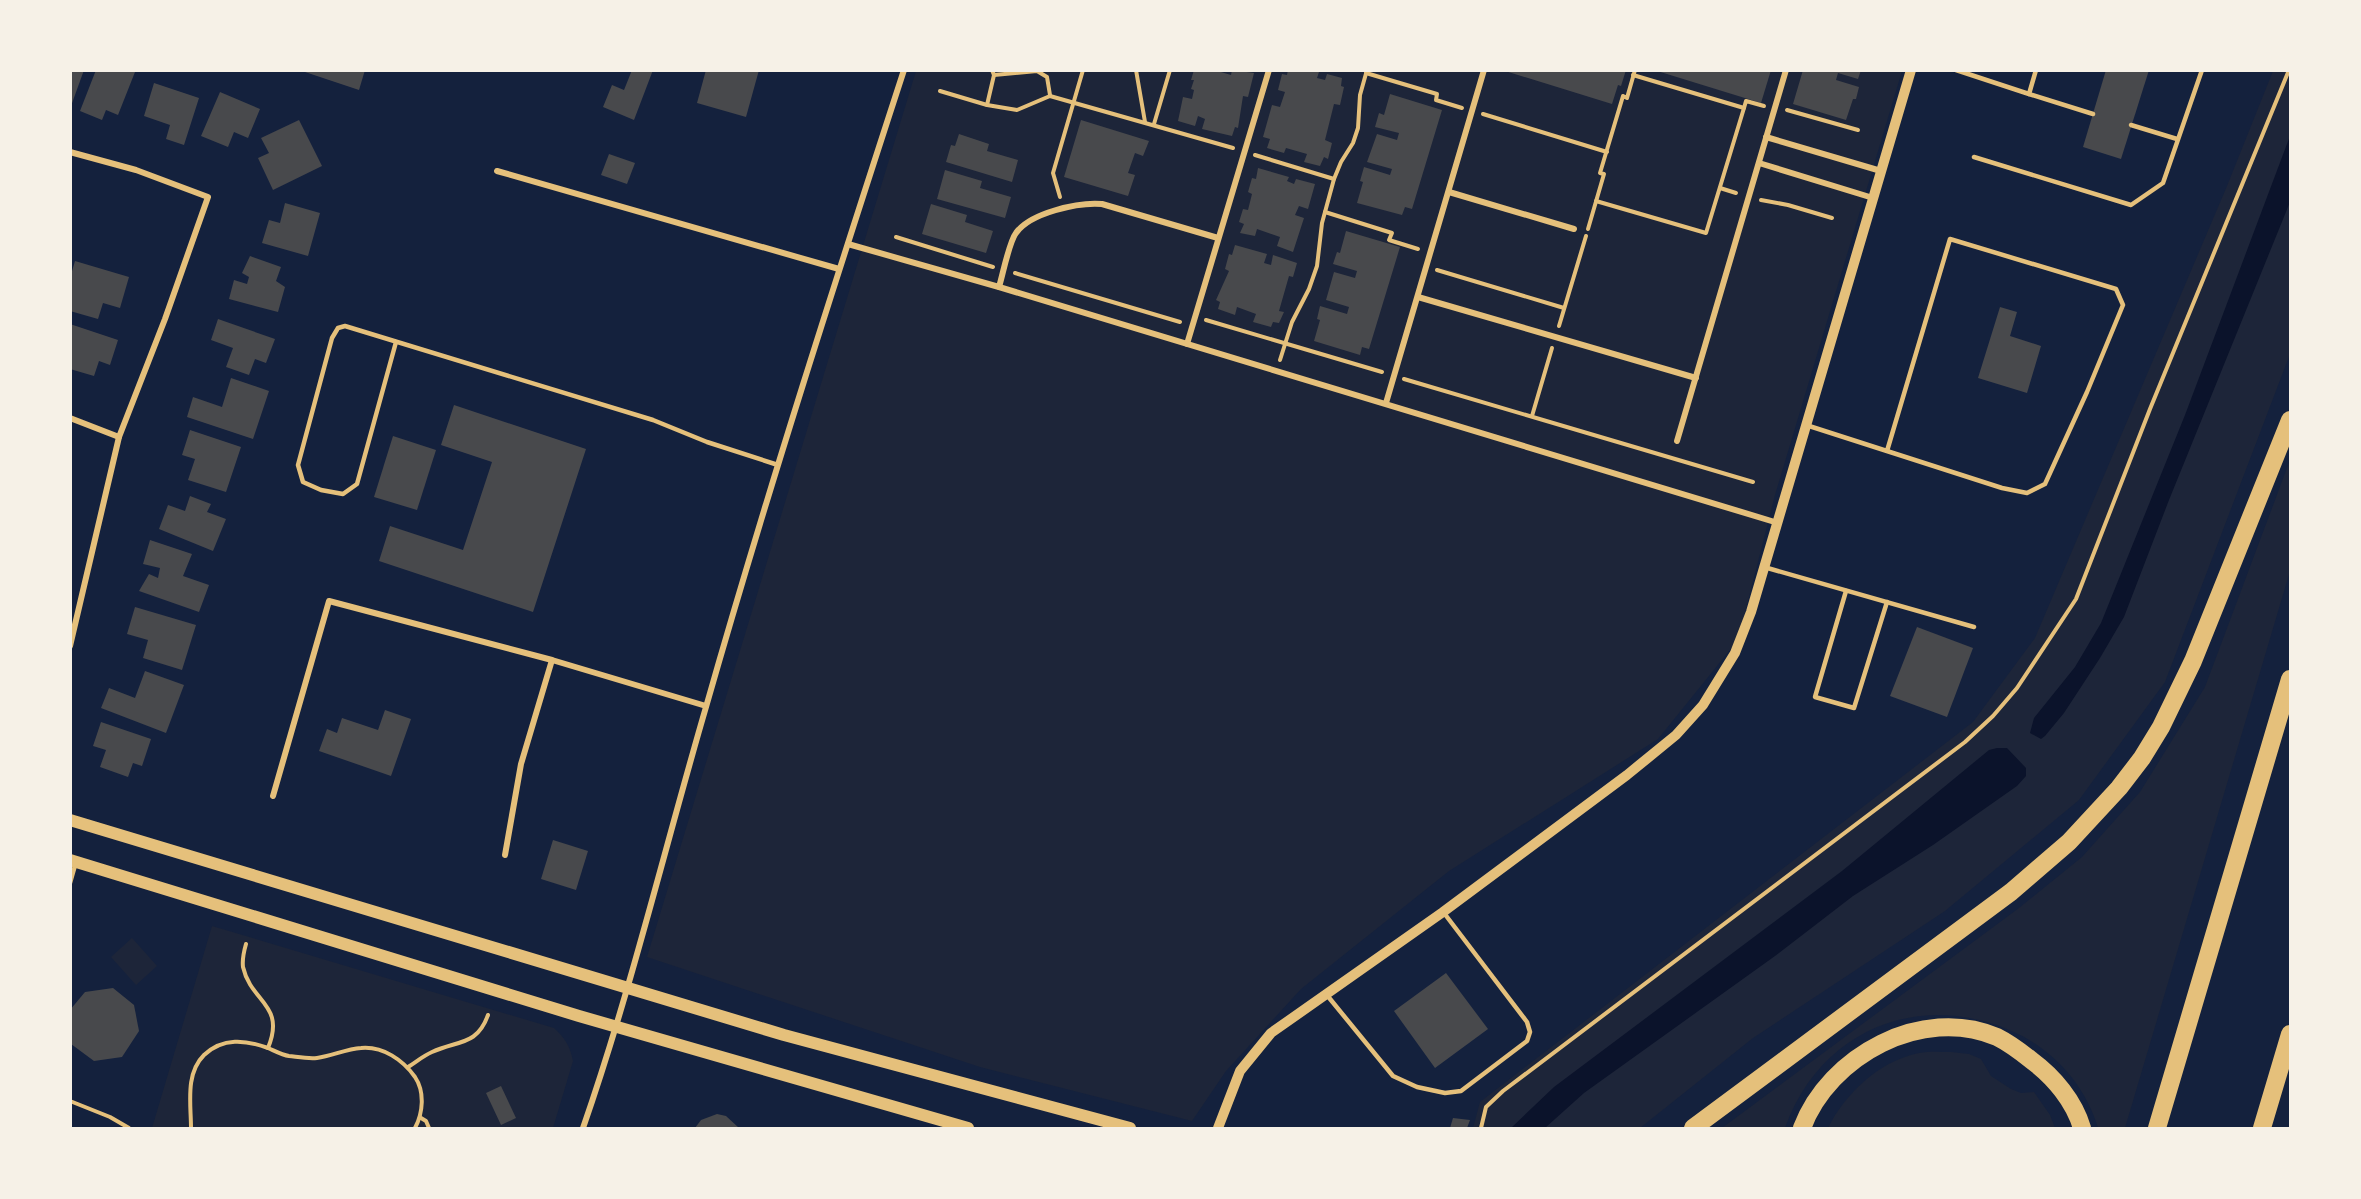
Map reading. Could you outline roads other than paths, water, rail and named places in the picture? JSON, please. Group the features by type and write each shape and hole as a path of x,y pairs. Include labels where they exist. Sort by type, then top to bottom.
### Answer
{"highway":[{"path":"1693,1128 2012,892 2069,842 2119,788 2142,758 2161,727 2189,670 2290,420"},
{"path":"2157,1128 2290,679"},
{"path":"1802,1128 1820,1093 1839,1073 1863,1054 1879,1044 1907,1034 1936,1028 1956,1028 1997,1037 2041,1067 2056,1081 2082,1128"},
{"path":"2262,1128 2290,1034"}],"main road":[{"path":"70,820 627,989 796,1038 1130,1128"},
{"path":"74,861 615,1027 966,1128"}],"street":[{"path":"584,1128 627,989 706,706 778,465 904,70"},
{"path":"1187,344 1269,70"},
{"path":"1386,403 1484,70"},
{"path":"1677,441 1786,70"},
{"path":"1218,1128 1240,1071 1271,1033 1443,912 1627,775 1676,735 1703,705 1735,653 1764,567 1911,70"},
{"path":"1766,136 1881,171"},
{"path":"70,152 136,170 208,196 165,319 119,436 70,646"},
{"path":"1759,163 1874,198"},
{"path":"497,171 839,269"},
{"path":"1449,192 1574,229"},
{"path":"999,287 1015,234 1030,219 1085,203 1102,204 1218,238"},
{"path":"848,244 1386,403 1778,523"},
{"path":"1418,297 1696,378"},
{"path":"70,418 119,436"},
{"path":"273,796 329,601 552,660 706,706"},
{"path":"505,855 521,764 552,660"}],"lane":[{"path":"1956,70 2093,114"},
{"path":"2029,94 2036,70"},
{"path":"1974,157 2131,205 2163,183 2202,70"},
{"path":"2131,125 2177,140"},
{"path":"1806,425 2002,488 2027,493 2045,484 2087,392 2123,305 2116,289 1950,239 1887,451"},
{"path":"396,342 357,484 343,494 321,490 303,482 298,465 332,338 338,328 345,326 653,420 707,442 778,465"},
{"path":"1764,567 1974,627"},
{"path":"1846,591 1815,697 1854,708 1887,602"},
{"path":"70,883 74,861"},
{"path":"1326,994 1393,1076 1417,1087 1445,1093 1461,1091 1527,1041 1530,1032 1527,1022 1443,912"}]}
